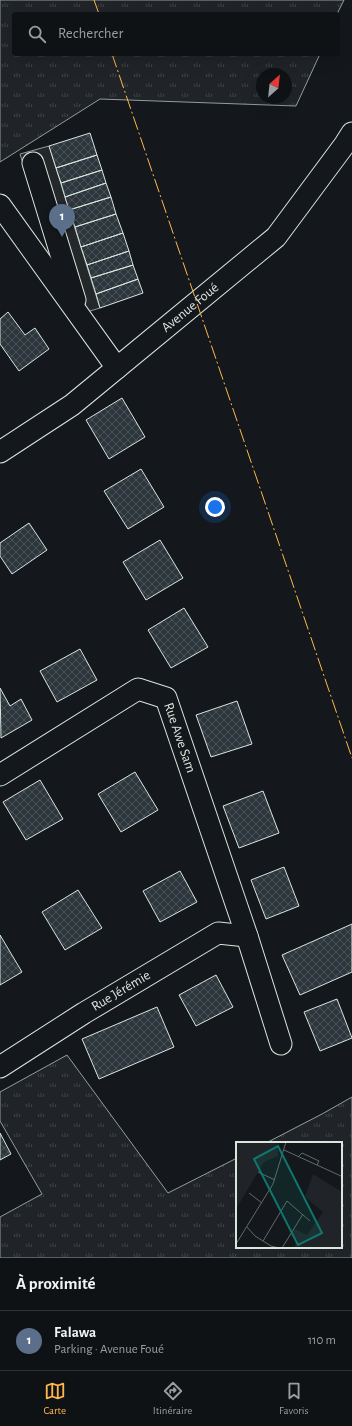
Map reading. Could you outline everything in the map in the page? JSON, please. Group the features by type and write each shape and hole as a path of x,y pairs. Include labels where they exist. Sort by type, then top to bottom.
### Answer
{"street":[{"name":"Avenue Foué","path":"0,452 72,405 276,237 352,133"},
{"path":"33,163 80,314"},
{"path":"0,205 80,314 117,368"},
{"name":"Rue Awe Sam","path":"0,775 138,689 166,698 247,936"},
{"name":"Rue Jérémie","path":"0,1067 84,1013 218,933 247,936"},
{"path":"247,936 281,1044"}],"green space":[{"path":"0,0 344,0 338,12 12,12 12,56 319,56 296,106 100,99 0,162"},
{"path":"67,1055 168,1193 236,1159 236,1248 342,1248 342,1142 268,1142 352,1097 352,1258 0,1258 0,1217 42,1194 0,1121 0,1092"}],"shaded area":[{"path":"49,146 100,308 80,314 64,293 20,154"}],"building":[{"path":"90,133 97,155 56,168 49,146"},
{"path":"97,155 102,170 61,183 56,168"},
{"path":"102,170 106,183 65,197 61,183"},
{"path":"106,183 111,197 69,210 65,197"},
{"path":"111,197 116,214 75,227 69,210"},
{"path":"116,214 123,233 81,247 75,227"},
{"path":"123,233 129,251 87,265 81,247"},
{"path":"129,251 133,265 91,278 87,265"},
{"path":"133,265 138,279 96,294 91,278"},
{"path":"138,279 143,293 100,308 96,294"},
{"path":"8,312 25,335 35,328 49,349 19,371 0,344 0,319"},
{"path":"122,398 145,437 109,459 86,420"},
{"path":"141,469 164,507 128,529 104,491"},
{"path":"29,523 47,550 12,574 0,556 0,543"},
{"path":"160,540 183,578 146,600 123,562"},
{"path":"184,608 208,647 171,668 148,630"},
{"path":"80,649 97,680 57,702 40,671"},
{"path":"0,688 10,706 21,699 32,720 1,738"},
{"path":"237,701 252,744 211,757 196,715"},
{"path":"135,772 158,810 121,832 98,794"},
{"path":"40,780 63,819 26,840 3,802"},
{"path":"263,791 279,833 239,848 223,806"},
{"path":"284,867 299,906 266,919 251,880"},
{"path":"180,871 197,902 160,922 143,891"},
{"path":"78,890 102,928 65,950 42,912"},
{"path":"352,924 352,972 300,995 282,955"},
{"path":"0,935 22,972 0,985"},
{"path":"216,975 233,1007 196,1026 179,995"},
{"path":"337,999 352,1038 320,1051 304,1012"},
{"path":"157,1007 174,1047 99,1079 82,1039"},
{"path":"0,1133 11,1154 0,1160"}],"power":[{"path":"94,0 98,12"},
{"path":"113,56 352,758"}],"place":[{"name":"Falawa","path":"62,237"}]}
